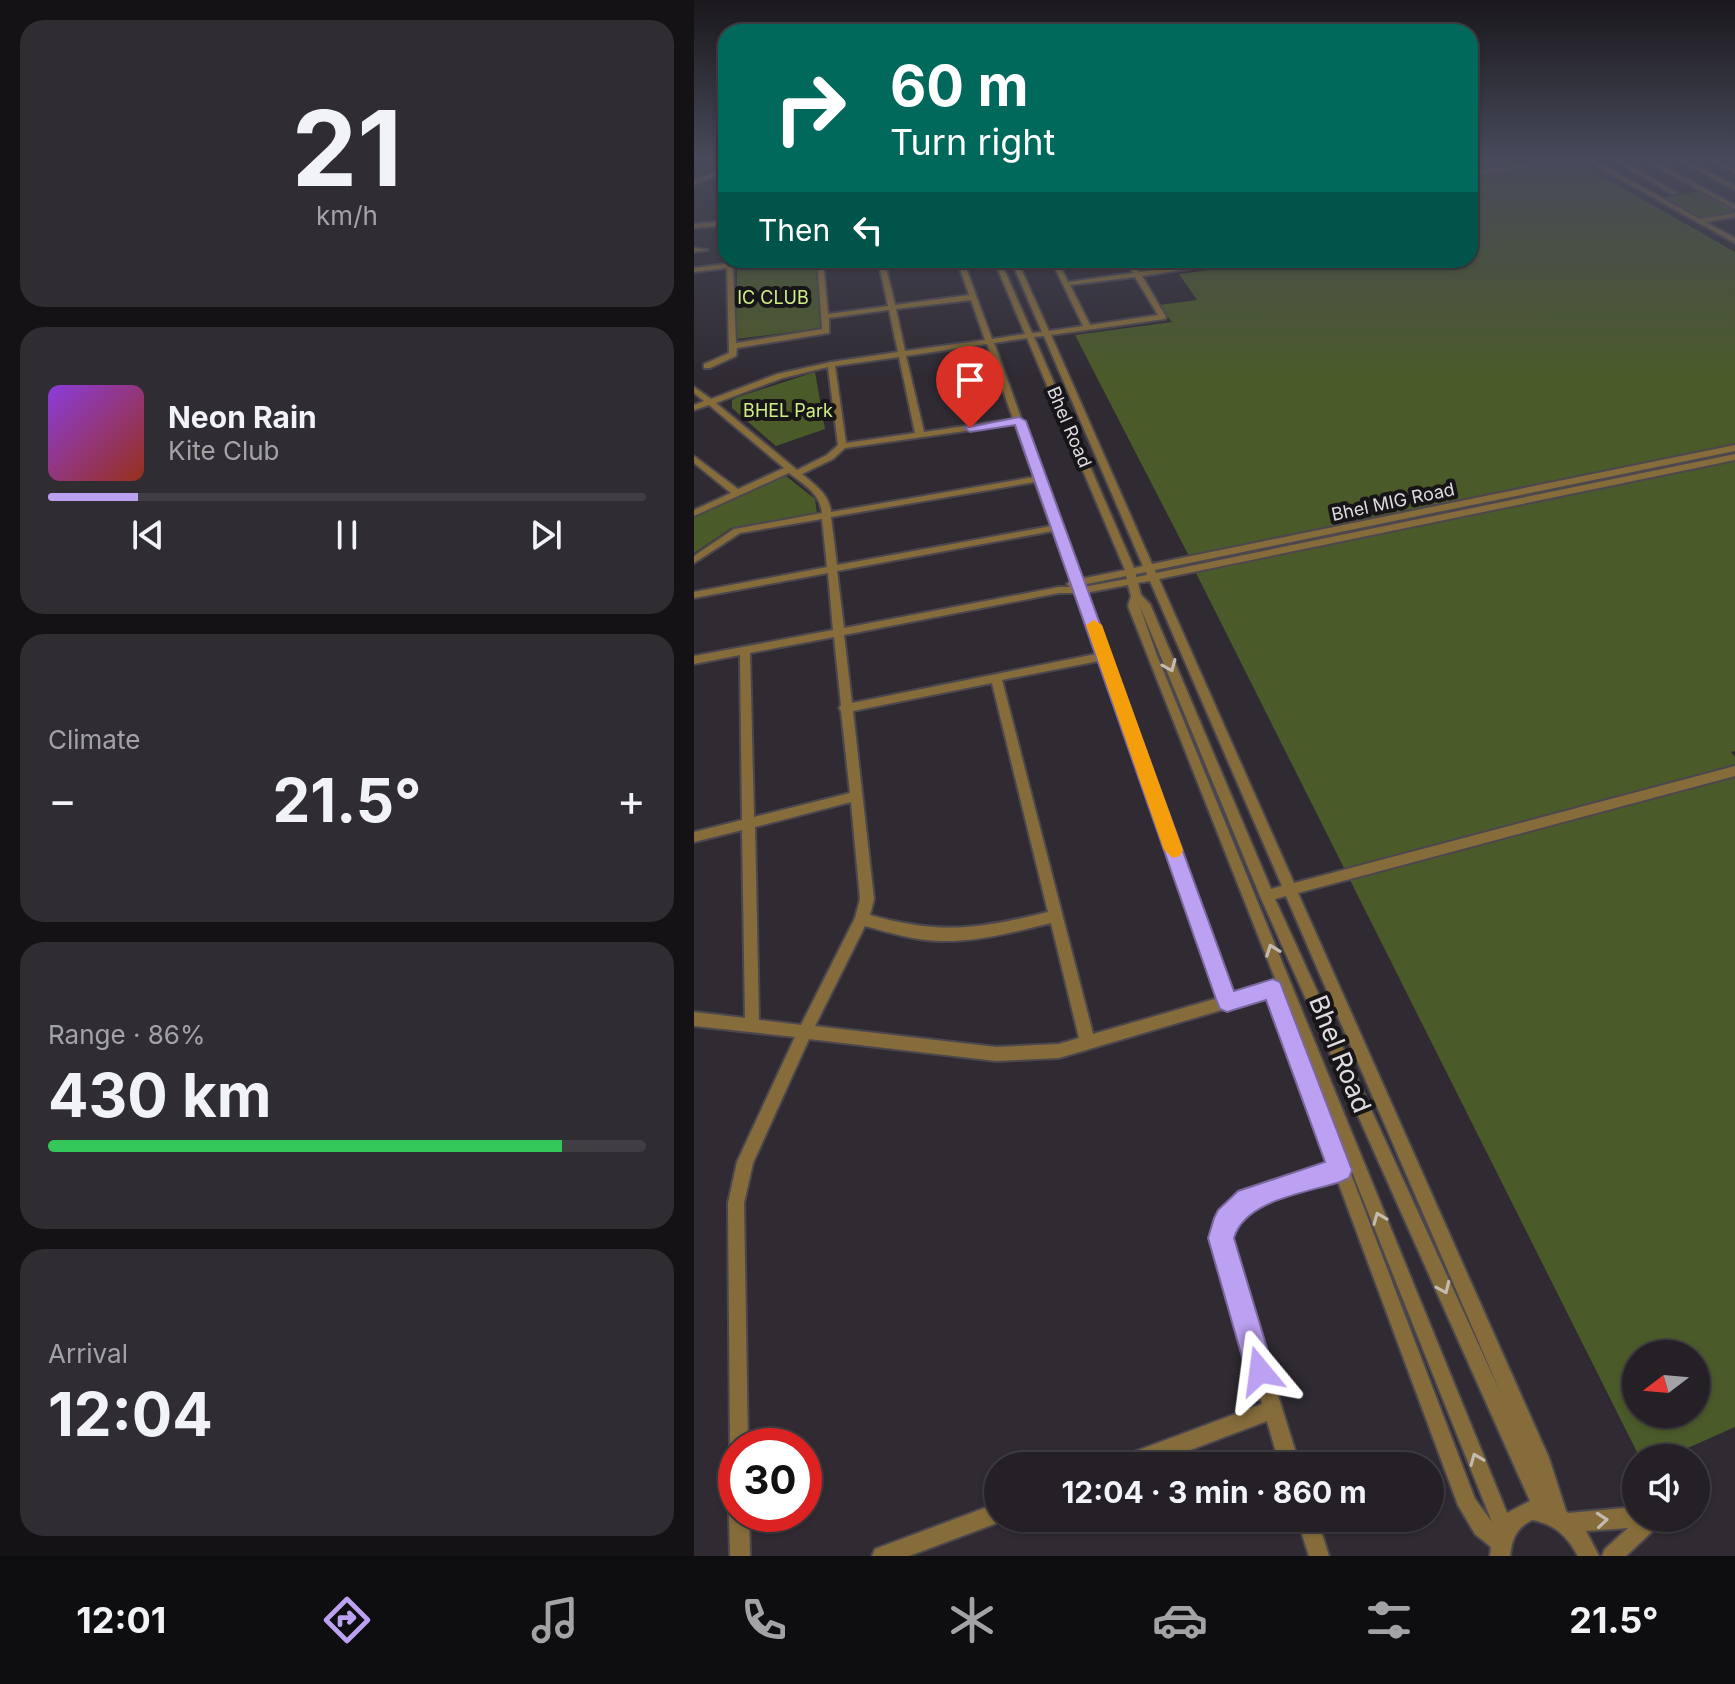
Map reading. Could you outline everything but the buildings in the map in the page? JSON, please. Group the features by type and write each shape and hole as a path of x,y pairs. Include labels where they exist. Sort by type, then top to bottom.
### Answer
{"street":[{"path":"694,250 705,250"},
{"path":"694,270 718,267"},
{"path":"707,366 731,356 730,268"},
{"path":"733,346 826,331 821,268"},
{"path":"883,268 920,435"},
{"path":"963,268 1080,586 1227,1002"},
{"name":"Bhel Road","path":"1000,268 1267,896 1557,1516"},
{"path":"1017,268 1542,1465 1557,1516 1589,1556"},
{"path":"1058,268 1088,328"},
{"path":"694,408 780,376 831,364 1162,317 1134,268"},
{"path":"1066,284 1183,268"},
{"path":"826,316 974,297"},
{"path":"831,364 842,446"},
{"path":"694,389 818,492 828,515 830,569 867,899 862,919 805,1031 745,1162 736,1203 739,1428"},
{"path":"694,513 830,457 842,446 1019,421"},
{"name":"Bhel MIG Road","path":"694,660 838,629 1080,586 1133,583 1152,573 1735,448"},
{"name":"Bhel MIG Road","path":"1152,573 1735,457"},
{"path":"694,459 738,494"},
{"path":"694,560 737,531 1041,478"},
{"path":"694,595 1058,527"},
{"name":"Bhel Road","path":"1133,583 1133,606 1245,878 1279,987 1348,1167"},
{"path":"745,649 752,1023"},
{"path":"845,708 1105,656"},
{"path":"996,678 1088,1043"},
{"path":"1267,896 1735,771"},
{"path":"694,837 857,796"},
{"path":"862,919 910,934 942,936 978,935 1056,916"},
{"path":"694,1019 752,1023 996,1054 1059,1051 1279,987"},
{"path":"1348,1167 1468,1505 1482,1527 1502,1543"},
{"path":"1348,1167 1502,1543"},
{"path":"1286,1452 1221,1238 1227,1218 1247,1200 1348,1167"},
{"path":"1160,1452 1272,1410"},
{"path":"1502,1543 1521,1513 1622,1517"},
{"path":"882,1556 984,1518"},
{"path":"739,1532 740,1556"},
{"path":"1311,1532 1319,1556"},
{"path":"1612,1556 1637,1532"}],"green space":[{"path":"1478,232 1699,232 1735,252 1735,448 1191,560 1075,335 1172,322 1159,305 1197,300 1179,274 1217,269 1478,268"},
{"name":"IC CLUB","path":"737,268 816,268 823,328 736,339"},
{"name":"BHEL Park","path":"815,372 825,429 776,446 732,408 732,400 738,397"},
{"path":"1735,461 1735,751 1731,752 1735,757 1735,1427 1697,1444 1633,1444 1625,1428 1710,1428 1710,1340 1622,1340 1622,1422 1195,571"},
{"path":"786,476 815,499 817,514 731,528 694,553 694,517"}],"slow traffic":[{"path":"1094,625 1173,850"}],"route":[{"path":"970,428 1019,421 1227,1002 1273,989 1340,1170 1247,1200 1227,1218 1221,1238 1260,1371"}]}
